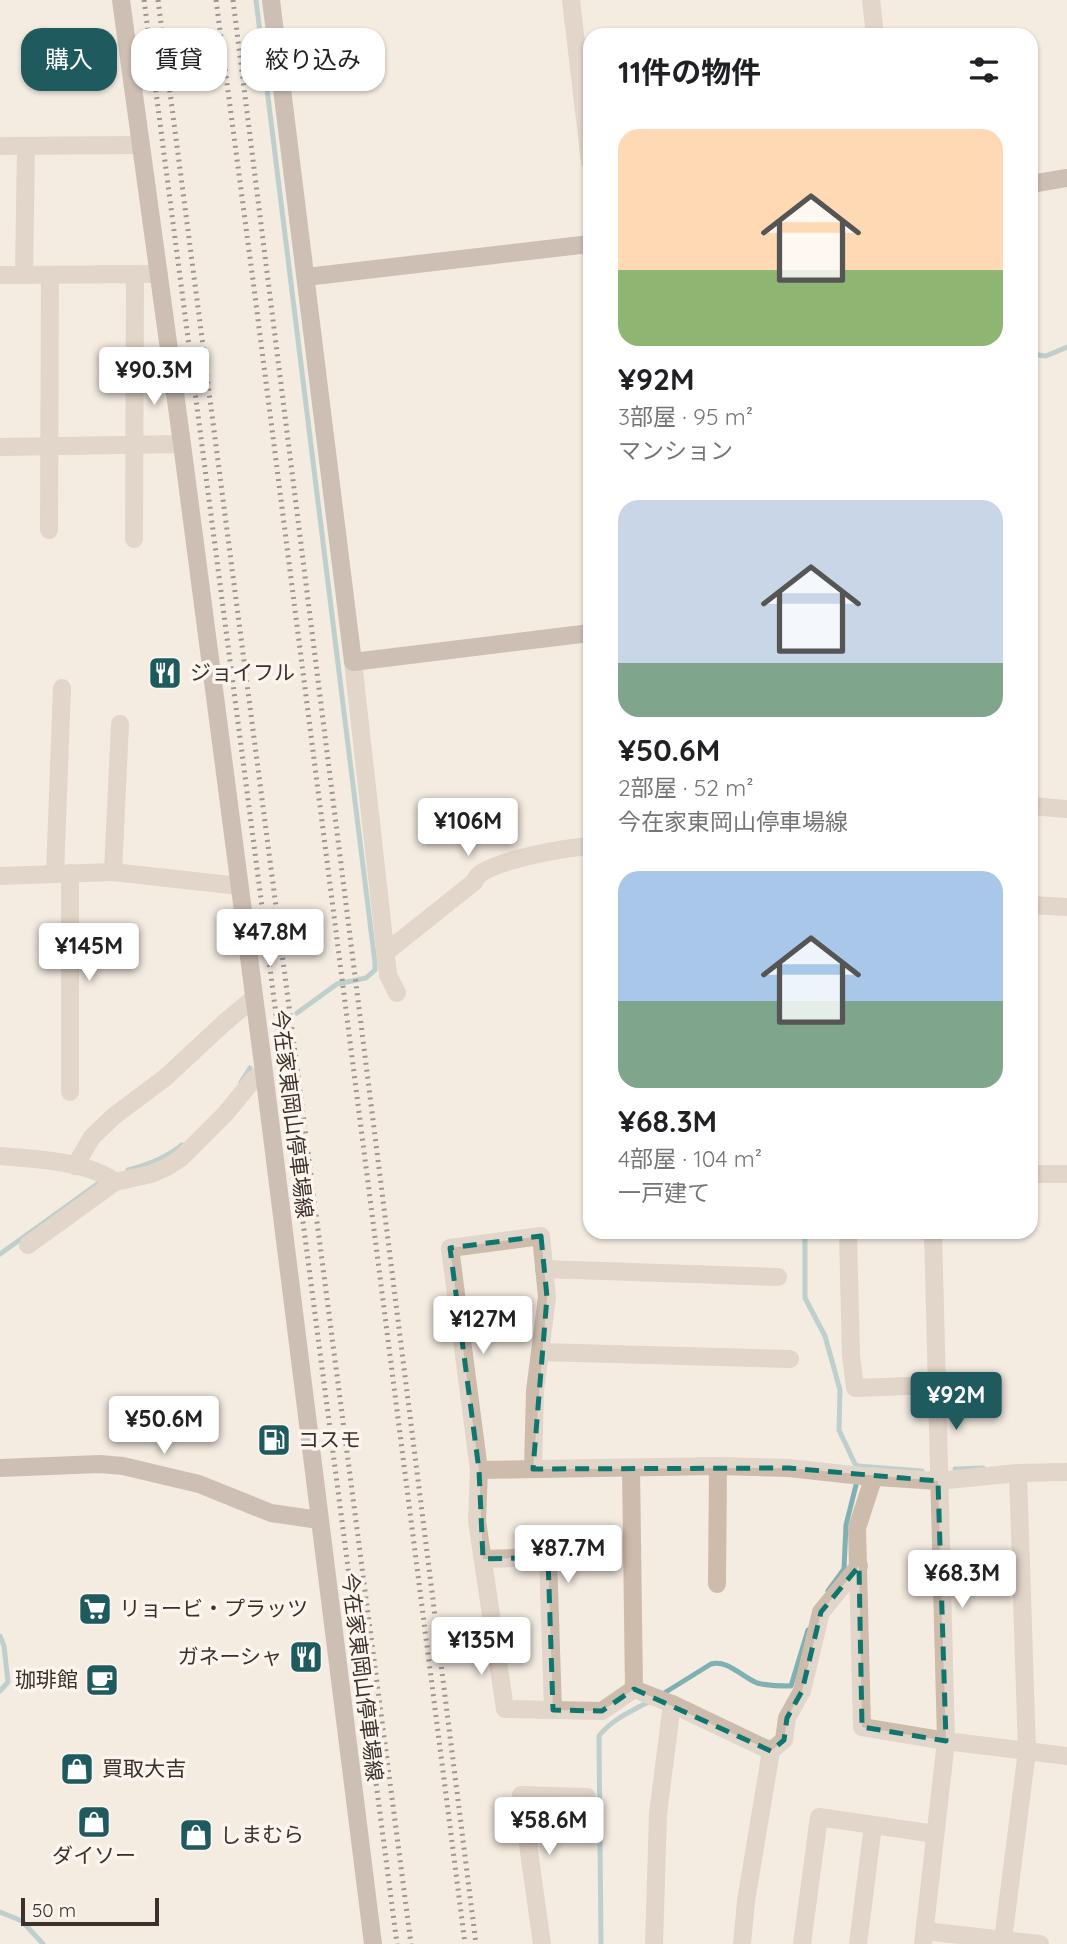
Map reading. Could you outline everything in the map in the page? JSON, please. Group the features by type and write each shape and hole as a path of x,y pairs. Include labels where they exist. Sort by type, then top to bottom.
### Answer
{"main road":[{"name":"今在家東岡山停車場線","path":"121,0 264,1072 373,1944"},
{"path":"271,0 353,662 583,634"},
{"path":"1038,183 1067,178"},
{"path":"306,277 583,245"},
{"path":"0,1468 100,1464 123,1466 199,1484 271,1513 319,1520"}],"street":[{"path":"571,0 583,102"},
{"path":"871,0 874,28"},
{"path":"0,146 141,145"},
{"path":"24,275 26,146"},
{"path":"0,275 159,274"},
{"path":"49,530 50,275"},
{"path":"134,539 135,275"},
{"path":"0,447 182,444"},
{"path":"353,662 385,953 388,975 397,993"},
{"path":"62,688 63,874 70,1092"},
{"path":"113,872 120,724"},
{"path":"1038,807 1067,809"},
{"path":"385,953 474,882 479,874 503,864 558,849 583,847"},
{"path":"0,876 113,872 239,886"},
{"path":"1038,905 1067,907"},
{"path":"75,1166 92,1137 114,1116 166,1077 254,998"},
{"path":"0,1156 60,1162 111,1179 151,1174 181,1158 226,1113 253,1080 264,1072"},
{"path":"1038,1174 1067,1174"},
{"path":"27,1245 111,1179"},
{"path":"533,1469 535,1391 547,1297 541,1236 450,1248 479,1470 477,1521 505,1709 602,1711 634,1689"},
{"path":"848,1239 851,1355 855,1388 936,1385"},
{"path":"933,1239 946,1741 924,1938 1041,1944"},
{"path":"544,1269 778,1277"},
{"path":"541,1352 790,1359"},
{"path":"479,1470 718,1466 789,1468 938,1481 1018,1473 1067,1472"},
{"path":"717,1584 718,1466"},
{"path":"631,1468 634,1689"},
{"path":"1003,1940 1027,1751 1018,1473"},
{"path":"863,1476 857,1528 862,1727 1067,1756"},
{"path":"483,1559 548,1557 553,1710"},
{"path":"742,1944 746,1901 771,1751 783,1740 787,1718 802,1690 821,1612 859,1566"},
{"path":"634,1689 771,1751"},
{"path":"654,1944 662,1700"},
{"path":"542,1944 521,1795 587,1797"},
{"path":"802,1944 819,1817 935,1834"},
{"path":"858,1944 873,1825"}],"highlighted area":[{"path":"541,1236 547,1297 533,1469 789,1468 938,1481 946,1741 862,1727 859,1566 821,1612 802,1691 787,1718 784,1740 771,1751 634,1689 602,1711 553,1710 548,1557 483,1559 479,1470 450,1248"}],"waterway":[{"path":"256,0 375,963 375,970 366,978 337,984 297,1013"},
{"path":"1038,355 1046,356 1067,347"},
{"path":"241,1082 250,1068"},
{"path":"128,1170 170,1154 182,1145"},
{"path":"0,1254 103,1180"},
{"path":"805,1239 805,1298 825,1336 840,1390 839,1430 858,1466 846,1525 844,1569 828,1591"},
{"path":"858,1466 922,1471"},
{"path":"955,1469 983,1468"},
{"path":"661,1695 711,1664 717,1663 729,1666 757,1683 791,1686 808,1630"},
{"path":"0,1636 4,1646 8,1682 0,1691"},
{"path":"601,1944 599,1736 617,1720 652,1700"},
{"path":"0,1912 22,1921 43,1944"}],"railway":[{"path":"144,0 397,1944"},
{"path":"158,0 411,1944"},
{"path":"216,0 465,1944"},
{"path":"233,0 476,1944"}],"place":[{"name":"ジョイフル","path":"165,673"},
{"name":"コスモ","path":"274,1440"},
{"name":"リョービ・プラッツ","path":"95,1609"},
{"name":"ガネーシャ","path":"306,1657"},
{"name":"珈琲館","path":"102,1680"},
{"name":"買取大吉","path":"77,1769"},
{"name":"ダイソー","path":"94,1822"},
{"name":"しまむら","path":"196,1835"}]}
